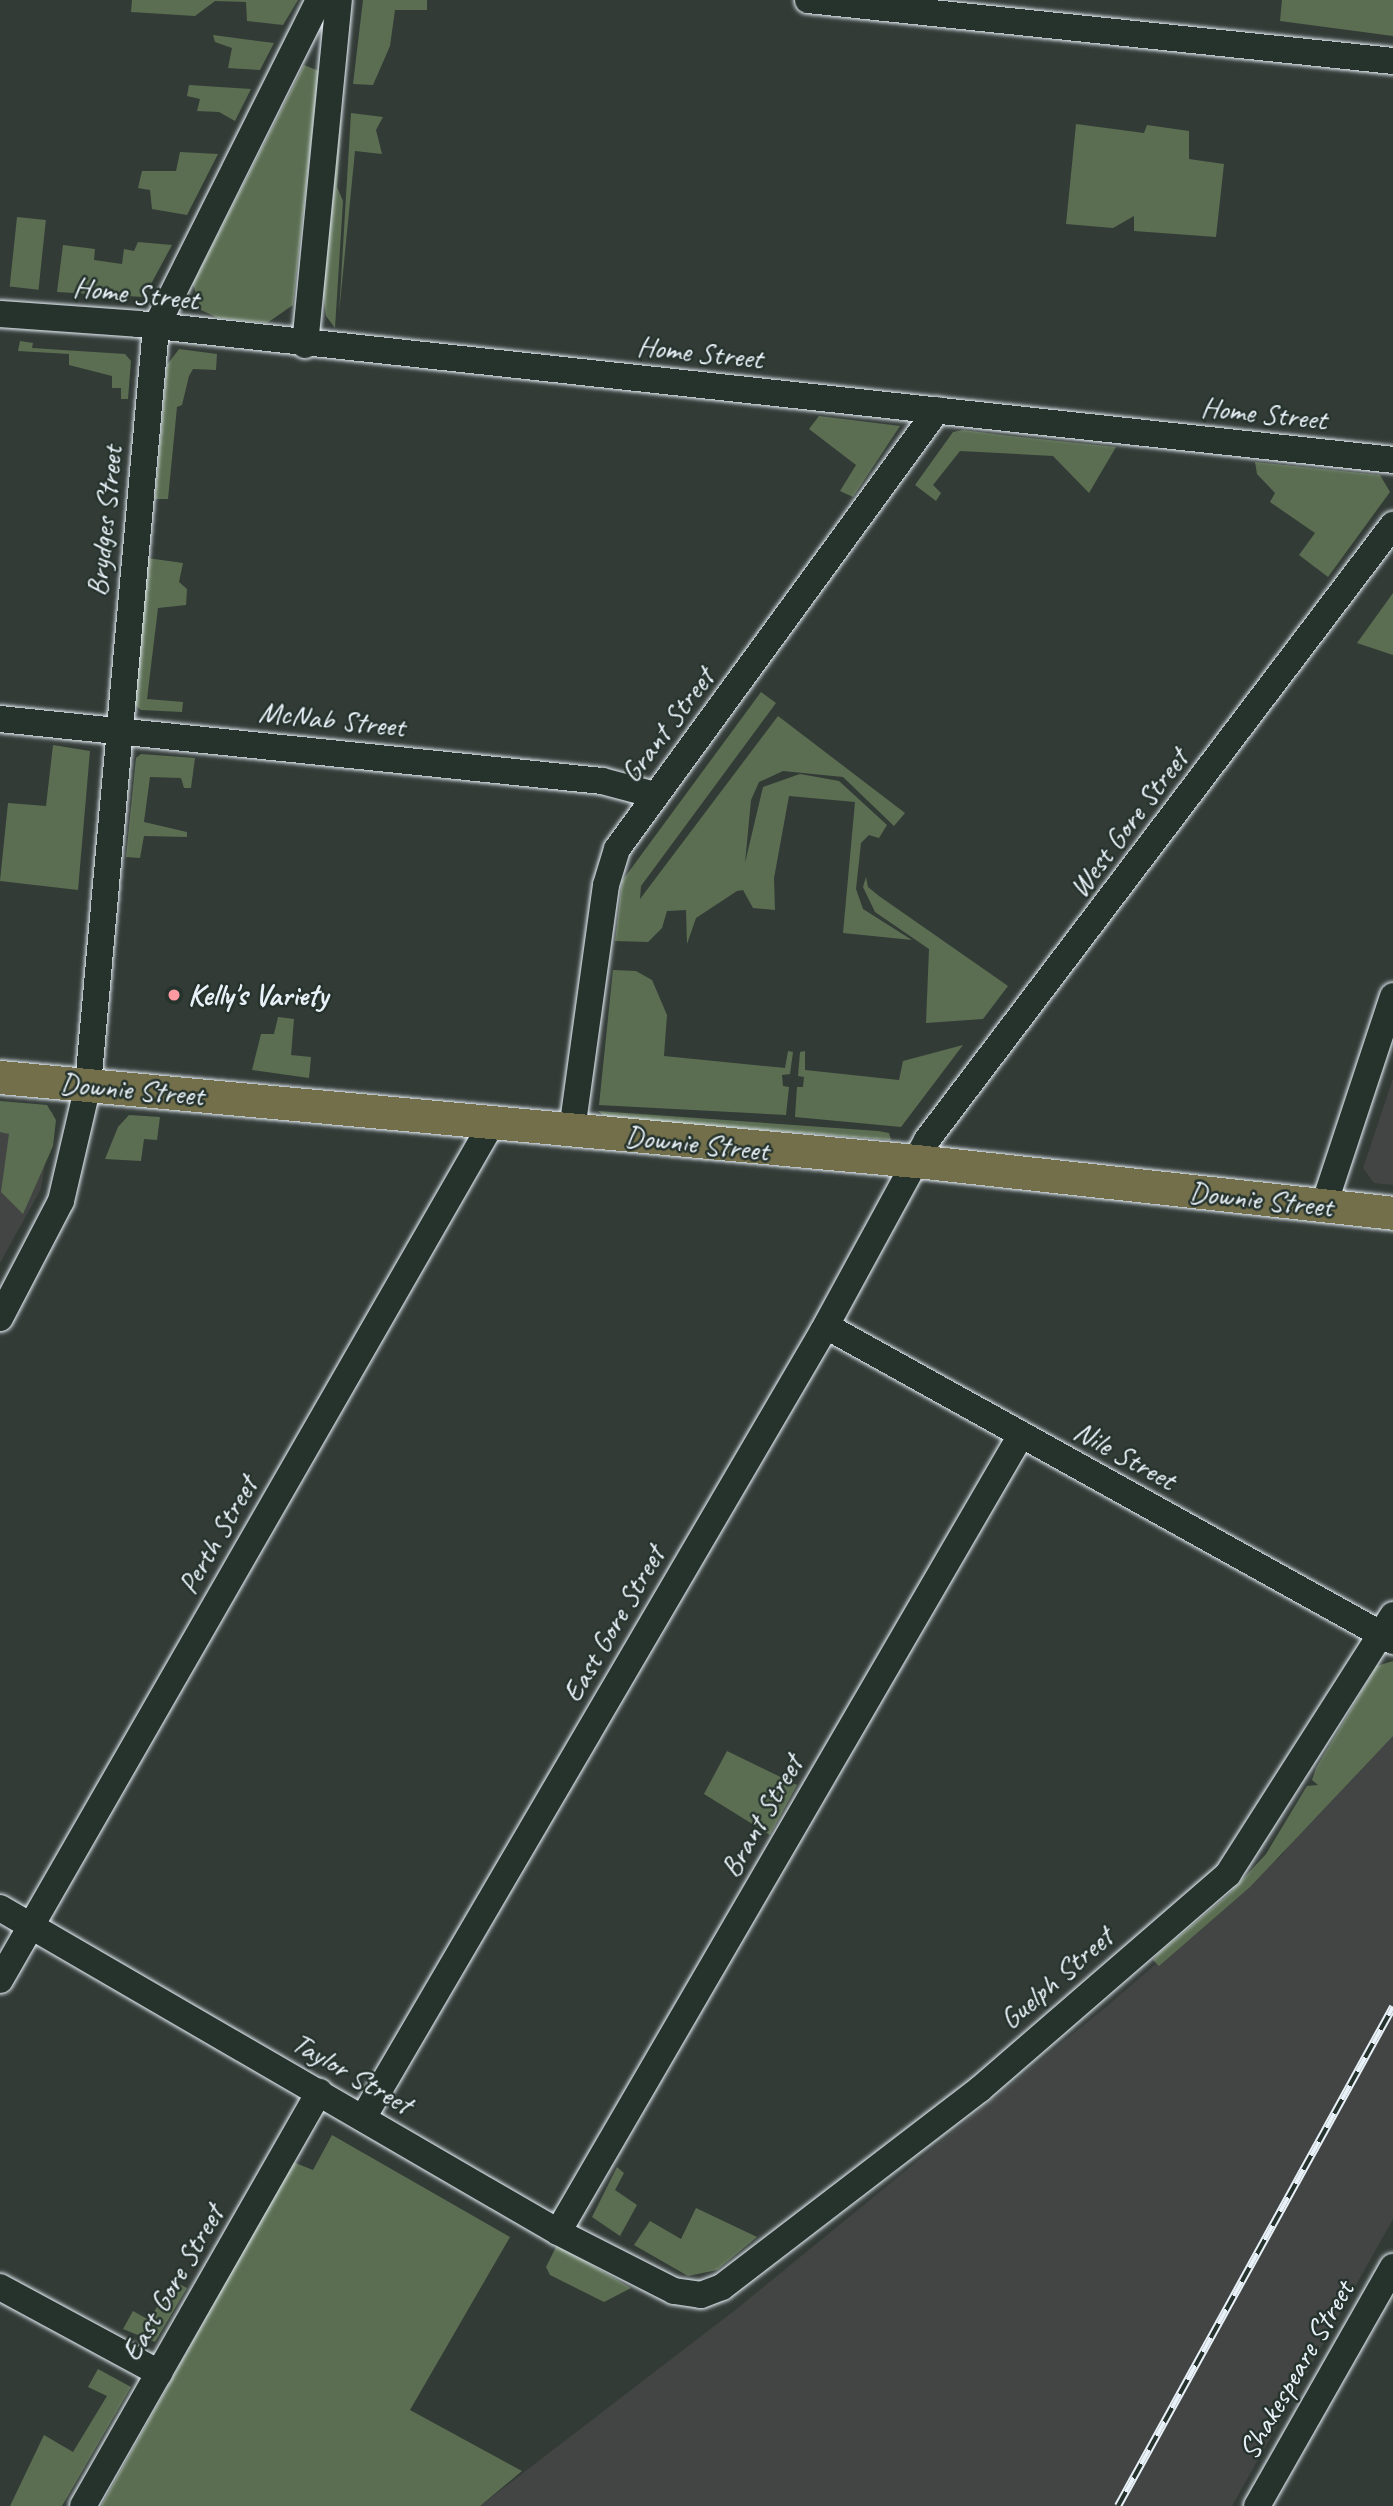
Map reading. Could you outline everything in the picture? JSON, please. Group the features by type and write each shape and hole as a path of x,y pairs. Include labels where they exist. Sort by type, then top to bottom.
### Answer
{"main road":[{"name":"Downie Street","path":"0,1077 916,1161 1393,1213"}],"street":[{"name":"Brydges Street","path":"0,1318 61,1201 88,1085 117,730 156,327 319,0"},
{"path":"305,345 339,0"},
{"path":"807,0 1393,61"},
{"name":"Home Street","path":"0,314 156,327 1393,460"},
{"name":"Grant Street","path":"572,1130 608,874 617,849 936,410"},
{"name":"West Gore Street","path":"916,1161 1393,525"},
{"name":"McNab Street","path":"0,719 603,781 655,795"},
{"path":"1324,1205 1393,996"},
{"name":"Perth Street","path":"0,1980 492,1123"},
{"name":"East Gore Street","path":"363,2118 826,1326 916,1161"},
{"name":"Nile Street","path":"826,1326 1021,1435 1389,1630"},
{"name":"Brant Street","path":"558,2231 1021,1435"},
{"name":"Guelph Street","path":"674,2291 701,2295 722,2287 980,2088 1228,1874 1389,1630"},
{"name":"Taylor Street","path":"0,1908 558,2231 674,2291"},
{"name":"East Gore Street","path":"82,2506 319,2092"},
{"name":"Shakespeare Street","path":"1256,2506 1393,2267"},
{"path":"0,2287 159,2373"}],"shaded area":[{"path":"1393,1078 1393,1185 1374,1183 1363,1168"},
{"path":"0,1106 53,1112 41,1189 0,1263"},
{"path":"1393,1683 1393,2219 1232,2506 480,2506 739,2307 1107,2006 1282,1855"}],"green space":[{"path":"132,0 298,0 283,25 247,21 246,2 215,1 195,16 131,12"},
{"path":"363,0 427,0 427,10 395,10 390,46 373,85 353,84"},
{"path":"1282,0 1393,0 1393,36 1280,21"},
{"path":"213,35 274,43 260,70 228,68 232,48 215,42"},
{"path":"304,65 319,71 293,305 267,323 218,318 201,310 193,284"},
{"path":"189,85 251,89 235,121 219,112 197,111 200,99 187,96"},
{"path":"342,110 337,187 343,201 335,328 326,316 323,292"},
{"path":"351,113 383,117 376,130 382,154 355,151 339,313"},
{"path":"1076,124 1144,133 1147,125 1189,131 1189,159 1224,164 1216,237 1134,231 1134,216 1113,228 1066,224"},
{"path":"180,152 218,154 187,215 152,209 150,190 138,188 142,171 176,171"},
{"path":"17,217 46,220 39,290 10,287"},
{"path":"138,242 172,245 144,297 57,292 63,245 95,249 94,260 122,264 124,249 134,251"},
{"path":"20,341 33,343 32,348 125,354 131,361 128,399 121,399 121,388 112,388 112,376 69,365 69,354 18,351"},
{"path":"179,349 217,354 216,370 193,369 189,376 182,405 177,407 168,499 155,499 167,365"},
{"path":"819,416 900,426 853,497 840,491 856,465 809,429"},
{"path":"963,430 1116,447 1089,493 1053,456 960,451 933,485 941,493 936,501 915,485 953,432"},
{"path":"1255,462 1380,475 1390,492 1328,577 1299,555 1315,533 1270,502 1275,493 1257,474"},
{"path":"147,558 183,563 179,582 187,589 186,605 158,608 147,699 183,702 182,712 141,710 133,703"},
{"path":"1393,593 1393,655 1357,643"},
{"path":"761,692 776,703 641,886 640,899 778,716 905,813 894,826 843,777 783,771 759,782 751,800 745,863 763,787 800,774 839,781 887,825 879,838 869,835 861,843 856,889 863,909 912,940 843,933 855,802 789,796 774,878 775,910 753,908 743,890 737,891 696,918 687,944 686,910 667,911 662,928 648,942 615,941 622,881"},
{"path":"53,745 90,751 78,890 0,881 8,803 46,806"},
{"path":"141,754 195,758 191,788 184,788 181,778 150,777 144,822 187,832 187,837 144,836 140,858 126,857 136,758"},
{"path":"866,877 868,887 879,896 1008,986 983,1019 926,1023 929,949 875,912 863,887"},
{"path":"613,970 636,971 652,980 667,1015 664,1056 785,1068 788,1051 793,1052 790,1074 782,1075 783,1086 789,1087 786,1115 599,1105"},
{"path":"278,1017 294,1019 291,1055 311,1057 309,1078 252,1070 261,1034 274,1034"},
{"path":"963,1045 901,1127 795,1117 797,1087 803,1087 804,1077 798,1076 800,1052 805,1051 805,1070 899,1080 903,1061"},
{"path":"0,1101 47,1105 56,1120 53,1146 23,1214 1,1192 9,1134 0,1132"},
{"path":"598,1111 878,1131 889,1133 891,1140 607,1118"},
{"path":"129,1115 160,1117 157,1140 144,1139 141,1161 105,1159 118,1127"},
{"path":"1393,1661 1393,1736 1250,1887 1159,1966 1153,1960 1158,1954 1228,1895 1266,1854 1307,1786 1318,1785 1312,1780 1316,1768 1377,1666"},
{"path":"727,1751 797,1785 770,1835 704,1794"},
{"path":"332,2135 510,2237 410,2410 522,2471 480,2506 101,2506 293,2162 313,2170"},
{"path":"617,2167 624,2173 615,2190 637,2205 620,2236 592,2217"},
{"path":"696,2208 757,2237 717,2270 688,2276 634,2245 650,2221 681,2239"},
{"path":"557,2245 631,2288 604,2302 550,2275 546,2267"},
{"path":"173,2281 187,2288 155,2342 123,2329 133,2311 149,2320"},
{"path":"98,2369 131,2387 62,2506 10,2506 44,2435 73,2452 107,2396 88,2387"}],"railway":[{"path":"1118,2506 1393,2007"}],"place":[{"name":"Kelly's Variety","path":"174,995"}]}
